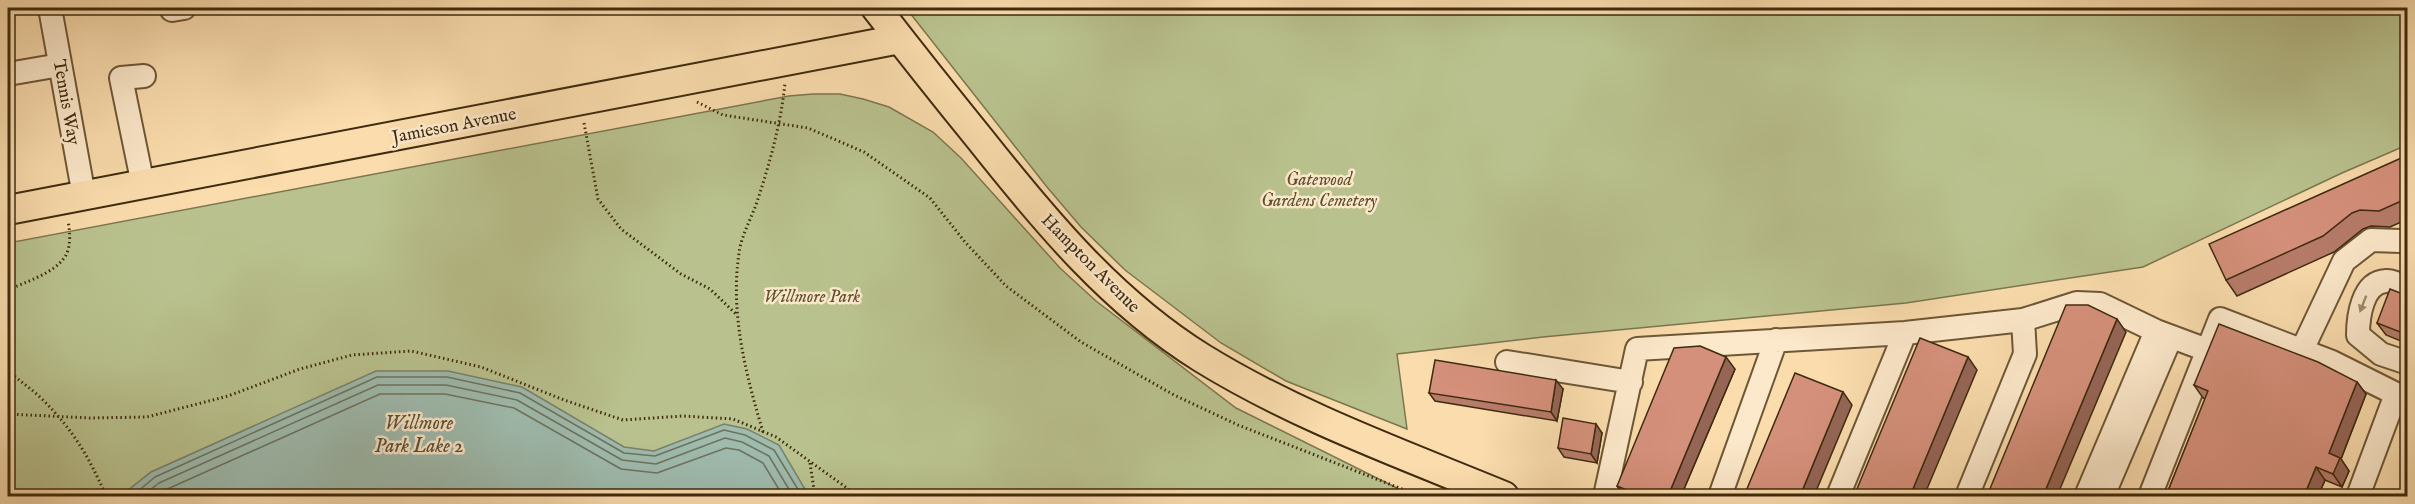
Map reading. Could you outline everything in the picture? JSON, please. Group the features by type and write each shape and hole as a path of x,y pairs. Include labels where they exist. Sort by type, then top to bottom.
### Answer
{"main road":[{"name":"Hampton Avenue","path":"876,8 1039,212 1103,281 1137,310 1202,358 1299,411 1504,496"},
{"name":"Jamieson Avenue","path":"8,210 900,39"}],"street":[{"name":"Tennis Way","path":"50,8 60,66 74,198"},
{"path":"8,74 60,66"},
{"path":"143,185 121,78 144,76"},
{"path":"2302,350 2344,261 2371,240 2408,243"},
{"path":"2408,289 2388,280 2377,283 2366,295 2361,307 2358,335 2381,354 2408,363"},
{"path":"1605,496 1637,349 1905,333 2023,320 2077,303 2100,304 2163,334 2207,350"},
{"path":"2150,496 2220,319 2331,362 2402,397 2358,496"},
{"path":"1967,496 2025,354 2023,320"},
{"path":"1838,496 1905,333"},
{"path":"2086,496 2163,334"},
{"path":"2103,496 2163,334"},
{"path":"1720,496 1776,340"},
{"path":"1507,362 1631,382"}],"path":[{"path":"762,432 741,348 737,315 737,275 741,244 758,199 780,124 788,60"},
{"path":"580,100 598,199 621,229 681,274 710,289 737,315"},
{"path":"692,100 723,115 808,128 864,152 902,176 930,198 965,242 1006,286 1081,342 1174,395 1238,425 1420,496"},
{"path":"8,290 51,269 66,255 74,198"},
{"path":"8,414 147,417 228,396 300,369 352,355 411,351 481,366 564,400 623,420 683,416 733,419 776,437 858,496"},
{"path":"8,370 58,416 91,459 106,496"},
{"path":"810,462 815,496"}],"green space":[{"name":"Gatewood Gardens Cemetery","path":"906,8 2407,8 2407,145 2342,173 2143,267 1906,303 1543,337 1397,354 1407,429 1286,381 1221,343 1125,270 1081,227 1047,187"},
{"name":"Willmore Park","path":"840,94 889,107 933,132 961,158 1060,268 1096,301 1236,408 1413,496 8,496 8,243 789,96"}],"water":[{"name":"Willmore Park Lake 2","path":"376,371 448,371 522,387 624,447 654,451 724,424 747,429 779,445 809,496 125,496 127,491 151,472"}],"building":[{"path":"2408,155 2408,198 2379,211 2360,210 2352,213 2323,236 2226,280 2209,244"},
{"path":"2390,289 2408,296 2408,335 2377,323"},
{"path":"2066,305 2088,305 2117,319 2043,496 1987,496"},
{"path":"2219,324 2318,362 2357,382 2329,453 2340,458 2333,474 2316,467 2304,496 2166,496 2208,391 2194,385"},
{"path":"1920,338 1968,357 1910,496 1854,496"},
{"path":"1700,346 1726,357 1668,496 1641,496 1617,486 1674,348"},
{"path":"1435,360 1556,380 1551,412 1429,393"},
{"path":"1795,373 1843,392 1800,496 1744,496"},
{"path":"1563,418 1596,424 1591,454 1558,448"}]}
